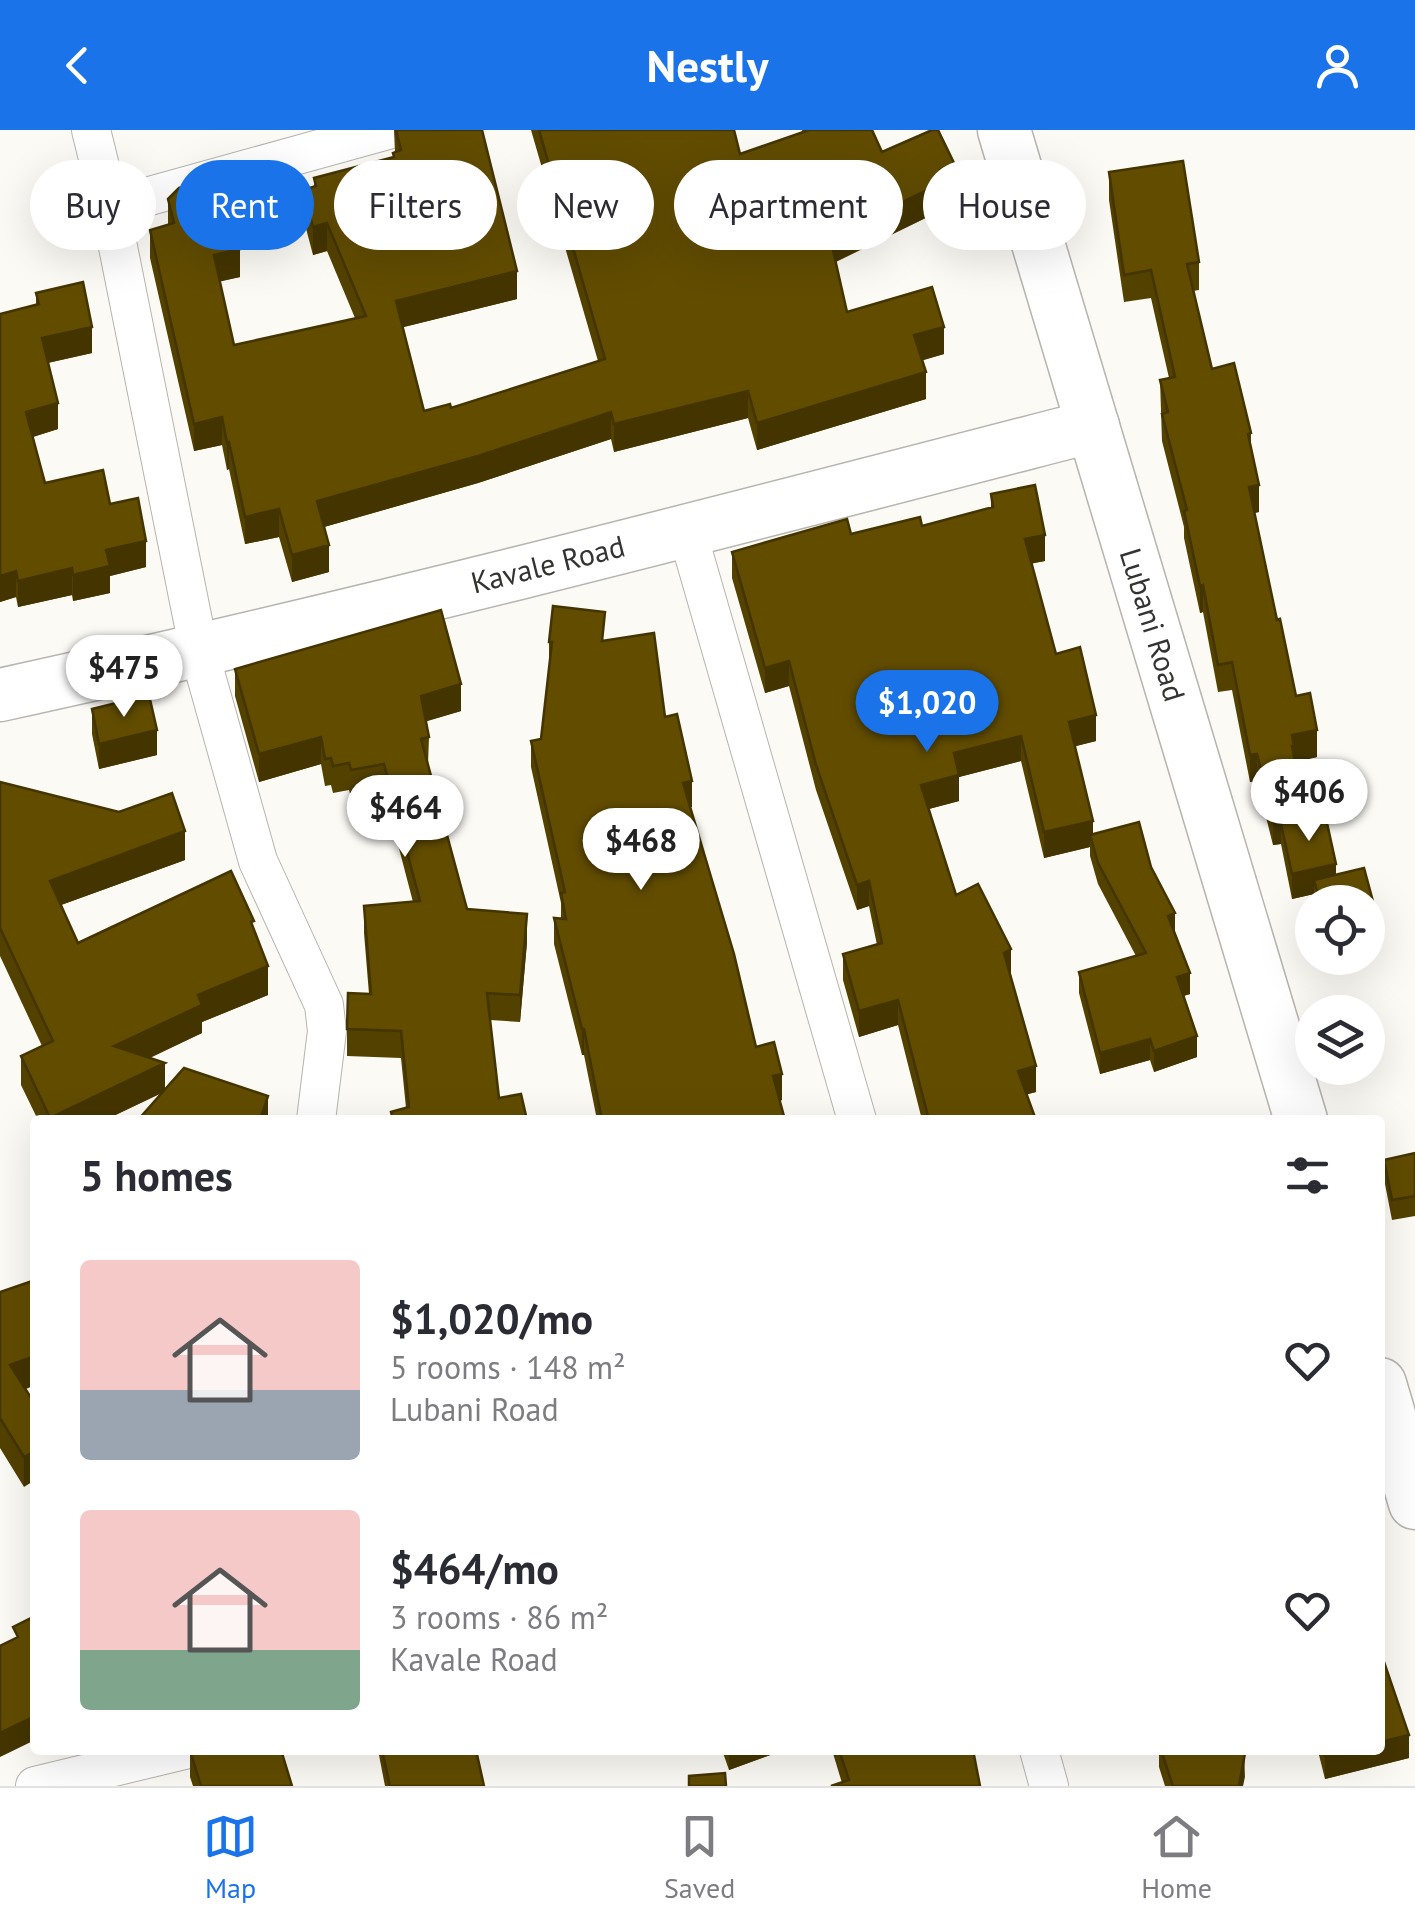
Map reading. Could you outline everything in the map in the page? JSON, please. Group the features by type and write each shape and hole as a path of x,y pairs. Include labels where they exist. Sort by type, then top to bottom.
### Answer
{"street":[{"path":"92,130 99,160"},
{"path":"156,194 388,130"},
{"name":"Lubani Road","path":"1004,130 1300,1115"},
{"path":"119,250 200,651 258,861 324,1005 328,1032 317,1115"},
{"name":"Kavale Road","path":"0,695 200,651 1093,426"},
{"path":"687,531 857,1115"},
{"path":"1385,1401 1415,1503"},
{"path":"36,1786 163,1755"},
{"path":"1040,1755 1049,1786"}],"building":[{"path":"396,130 482,130 489,160 383,160 401,150"},
{"path":"539,130 734,130 740,154 809,130 872,130 882,152 938,130 953,160 923,160 923,192 903,202 903,160 674,160 674,250 833,250 847,312 932,287 944,327 914,335 926,372 757,423 748,391 614,424 611,412 478,456 317,501 329,545 292,555 279,509 245,517 222,417 194,424 155,250 156,228 174,223 168,199 176,191 176,250 236,250 214,255 234,345 366,316 338,250 497,250 497,190 517,271 396,301 424,411 450,404 451,408 605,359 574,250 654,250 654,160 548,160"},
{"path":"1183,161 1199,262 1187,264 1212,369 1234,363 1259,485 1249,487 1277,620 1280,619 1296,696 1310,693 1317,730 1292,735 1305,812 1273,818 1257,754 1250,755 1232,662 1218,665 1203,585 1200,586 1184,511 1187,510 1162,414 1168,412 1160,380 1175,377 1151,270 1124,275 1109,172"},
{"path":"334,173 334,240 327,223 314,227 314,178"},
{"path":"83,282 92,327 42,338 58,403 26,412 45,483 103,470 110,504 138,498 146,541 106,550 110,566 73,575 72,568 18,581 16,571 0,576 0,314 39,304 36,293"},
{"path":"1035,485 1045,535 1025,539 1056,654 1080,647 1096,715 1069,722 1093,821 1044,832 1021,736 954,753 959,775 921,785 956,895 978,884 1011,949 1004,953 1036,1066 1018,1071 1034,1115 928,1115 898,1000 859,1011 843,954 882,943 869,881 857,885 816,765 789,661 765,668 732,552 847,519 851,534 920,517 922,526 993,507 991,494"},
{"path":"553,606 605,612 602,641 654,633 665,717 677,714 692,781 683,783 734,954 756,1047 774,1042 782,1074 773,1076 784,1115 601,1115 584,1029 554,918 566,919 561,893 565,892 531,741 541,739"},
{"path":"441,610 461,684 421,696 429,737 421,739 467,909 527,914 520,995 487,993 499,1098 521,1094 526,1115 392,1115 391,1112 409,1107 401,1031 347,1029 348,993 371,994 364,906 420,901 384,764 351,770 349,763 333,766 331,758 325,759 321,737 259,754 235,669"},
{"path":"149,695 157,730 99,744 92,709"},
{"path":"0,782 119,812 172,793 185,831 50,881 78,943 231,871 254,921 251,922 268,966 198,995 202,1005 114,1046 165,1063 56,1115 49,1115 21,1056 53,1041 0,928"},
{"path":"1325,814 1336,864 1292,874 1281,824"},
{"path":"1139,822 1151,867 1175,913 1168,916 1190,973 1177,977 1197,1036 1154,1051 1150,1039 1100,1053 1079,972 1146,953 1098,863 1090,835"},
{"path":"1364,868 1369,885 1315,885 1314,880"},
{"path":"184,1068 268,1096 262,1115 142,1115"},
{"path":"1415,1153 1415,1196 1392,1200 1385,1160"},
{"path":"30,1282 30,1358 10,1365 30,1396 30,1454 24,1457 0,1418 0,1292"},
{"path":"30,1618 30,1718 0,1733 0,1646 18,1637 13,1627"},
{"path":"1385,1665 1409,1735 1385,1741"},
{"path":"192,1755 283,1755 292,1786 201,1786"},
{"path":"383,1755 477,1755 484,1786 390,1786"},
{"path":"841,1755 974,1755 980,1786 831,1786 849,1780"},
{"path":"1163,1755 1245,1755 1239,1786 1173,1786"},
{"path":"725,1773 726,1786 689,1786 689,1776"}]}
